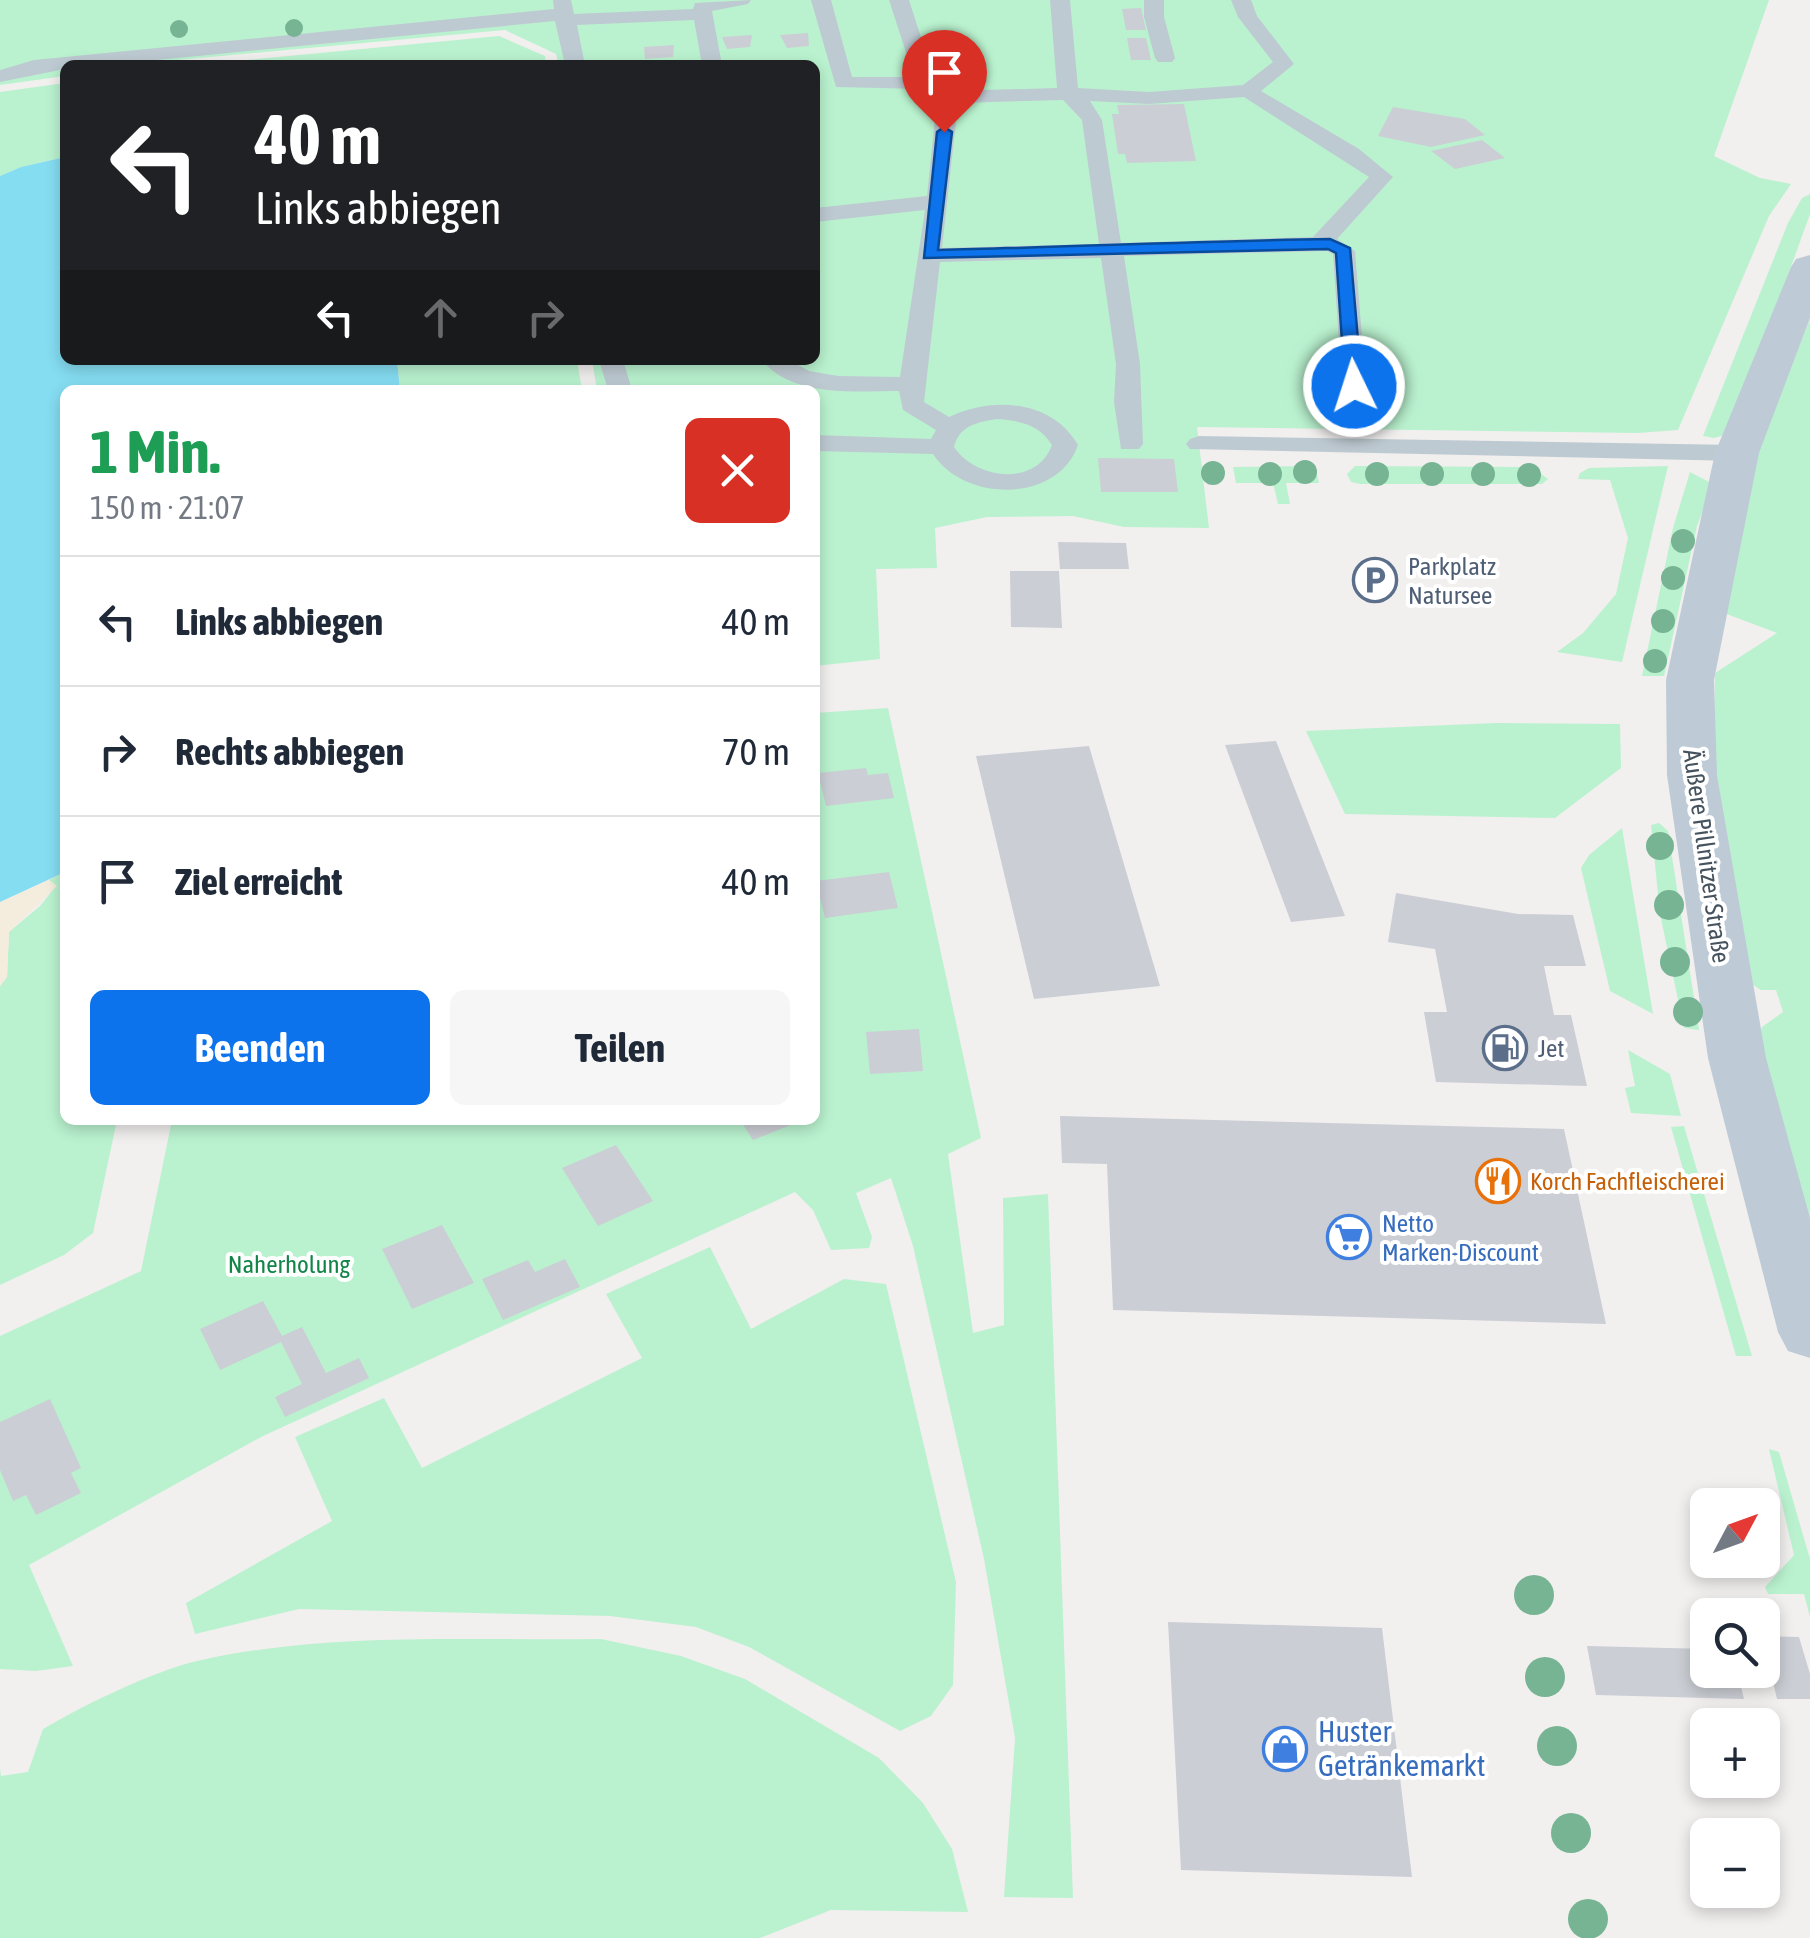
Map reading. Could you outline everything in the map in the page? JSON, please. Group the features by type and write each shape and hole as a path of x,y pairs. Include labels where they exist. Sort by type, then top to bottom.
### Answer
{"main road":[{"name":"Äußere Pillnitzer Straße","path":"1810,267 1737,453 1690,680 1692,775 1736,1058 1810,1332"}],"lane":[{"path":"92,60 563,11 702,7 740,0"},
{"path":"821,0 843,83"},
{"path":"899,0 927,83"},
{"path":"1060,0 1068,94 1082,104 1092,120 1128,364 1130,444"},
{"path":"1154,0 1165,58"},
{"path":"820,84 927,83 948,97 1068,94 1149,98 1248,91 1284,64 1278,46 1246,18 1241,0"},
{"path":"702,7 711,60"},
{"path":"563,11 574,60"},
{"path":"0,76 60,63"},
{"path":"1248,91 1369,165 1382,177 1318,244"},
{"path":"820,443 944,438 912,405 911,384 938,202 948,97"},
{"path":"820,214 938,202"},
{"path":"929,254 1330,244 1344,251 1354,386"},
{"path":"778,365 785,373 805,379 911,384"},
{"path":"1199,444 1737,453"}],"green space":[{"path":"0,0 1769,0 1714,156 1760,178 1791,184 1769,216 1678,430 1638,433 1197,427 1209,528 1124,527 1073,516 987,517 935,528 937,568 876,569 880,659 820,665 820,385 596,385 593,365 820,365 820,60 558,60 556,54 505,30 178,60 60,60 60,77 0,85"},
{"path":"499,36 545,56 545,60 247,60"},
{"path":"60,84 60,158 0,176 0,92"},
{"path":"1810,194 1810,214 1731,433 1714,438 1703,436 1788,223 1802,198"},
{"path":"1810,319 1810,1227 1757,1042 1762,1027 1783,1012 1776,990 1761,990 1750,983 1714,758 1715,673 1777,633 1724,613 1754,457"},
{"path":"398,365 578,365 581,385 400,385"},
{"path":"1315,466 1319,483 1286,483 1290,504 1278,504 1273,483 1236,483 1233,467"},
{"path":"1355,466 1532,467 1548,479 1542,484 1360,484 1351,482 1347,474"},
{"path":"1668,466 1622,662 1557,652 1583,633 1616,594 1628,538 1610,480 1578,479 1580,473 1589,468"},
{"path":"1690,472 1713,484 1697,526 1664,676 1642,676 1673,528"},
{"name":"Naherholung","path":"888,708 981,1138 948,1154 973,1333 1004,1325 1003,1198 1048,1194 1073,1898 1004,1897 1015,1738 984,1559 913,1246 891,1178 856,1193 872,1237 869,1248 831,1250 813,1210 795,1192 263,1436 29,1565 73,1666 36,1671 0,1669 0,1336 141,1271 171,1125 820,1125 820,713"},
{"path":"1496,723 1620,724 1621,768 1555,818 1345,814 1306,731"},
{"path":"1659,823 1668,831 1699,1030 1684,1028 1660,914 1651,825"},
{"path":"1622,828 1653,1014 1610,991 1581,868 1589,855"},
{"path":"60,874 60,1125 116,1125 93,1233 64,1255 0,1285 0,986 7,977 9,932 40,906 56,886 49,880"},
{"path":"1628,1050 1670,1074 1681,1116 1631,1113 1625,1088 1635,1086"},
{"path":"1684,1126 1752,1356 1736,1356 1671,1127"},
{"path":"710,1247 751,1329 844,1279 886,1284 956,1582 953,1685 931,1716 900,1731 749,1647 696,1627 610,1616 299,1609 195,1634 186,1603 332,1521 295,1437 384,1398 422,1468 642,1358 606,1294"},
{"path":"1769,1449 1779,1452 1810,1559 1810,1617 1804,1594 1768,1594 1765,1587 1773,1578 1780,1578 1780,1570 1794,1555"},
{"path":"601,1639 681,1656 745,1679 879,1758 923,1803 952,1849 968,1912 831,1910 760,1938 0,1938 0,1769 1,1776 28,1772 43,1729 98,1700 197,1661 297,1645 347,1641"}],"sand":[{"path":"49,880 57,886 9,932 7,977 0,986 0,902"}],"water":[{"path":"60,158 60,365 398,365 400,385 60,385 60,874 0,902 0,176"}],"building":[{"path":"1141,8 1146,30 1126,30 1122,9"},
{"path":"808,33 809,46 787,48 780,35"},
{"path":"752,35 750,47 727,49 722,37"},
{"path":"1127,38 1146,38 1151,60 1131,60"},
{"path":"674,45 673,57 645,59 644,47"},
{"path":"1184,104 1196,161 1127,163 1125,154 1118,154 1112,114 1119,114 1117,105"},
{"path":"1393,107 1465,119 1485,135 1431,147 1378,136"},
{"path":"1482,140 1505,158 1455,169 1431,151"},
{"path":"1098,458 1174,459 1178,492 1101,492"},
{"path":"1058,542 1126,543 1129,569 1060,569"},
{"path":"1010,571 1059,571 1062,628 1011,627"},
{"path":"1276,741 1345,916 1291,922 1225,745"},
{"path":"1089,746 1160,986 1034,999 976,756"},
{"path":"866,768 868,775 888,773 894,798 826,806 820,773"},
{"path":"889,872 898,908 825,918 820,881"},
{"path":"1396,893 1518,914 1573,915 1586,966 1544,966 1554,1015 1571,1015 1587,1086 1436,1082 1424,1012 1447,1012 1435,949 1388,942"},
{"path":"919,1029 923,1071 870,1074 866,1032"},
{"name":"Netto Marken-Discount","path":"1060,1116 1564,1129 1606,1324 1113,1310 1107,1164 1062,1163"},
{"path":"743,1125 790,1125 753,1140"},
{"path":"616,1145 653,1201 598,1226 562,1168"},
{"path":"442,1225 474,1283 412,1309 382,1249"},
{"path":"565,1259 580,1287 503,1320 482,1279 528,1260 535,1272"},
{"path":"263,1301 282,1336 302,1327 326,1373 359,1358 369,1378 285,1417 275,1397 302,1384 281,1342 220,1370 200,1329"},
{"path":"50,1399 81,1468 71,1473 81,1493 36,1515 26,1495 13,1501 0,1470 0,1422"},
{"name":"Huster Getränkemarkt","path":"1168,1622 1382,1628 1412,1877 1181,1870"},
{"path":"1780,1636 1799,1637 1810,1674 1810,1699 1777,1699 1774,1688 1780,1688"},
{"path":"1587,1646 1690,1649 1690,1688 1741,1688 1744,1699 1596,1695"}],"place":[{"name":"Parkplatz Natursee","path":"1375,580"},
{"name":"Jet","path":"1505,1048"},
{"name":"Korch Fachfleischerei","path":"1498,1181"},
{"name":"Netto Marken-Discount","path":"1349,1237"},
{"name":"Huster Getränkemarkt","path":"1285,1749"}],"route":[{"path":"944,132 929,254 1330,244 1344,251 1354,386"}]}
